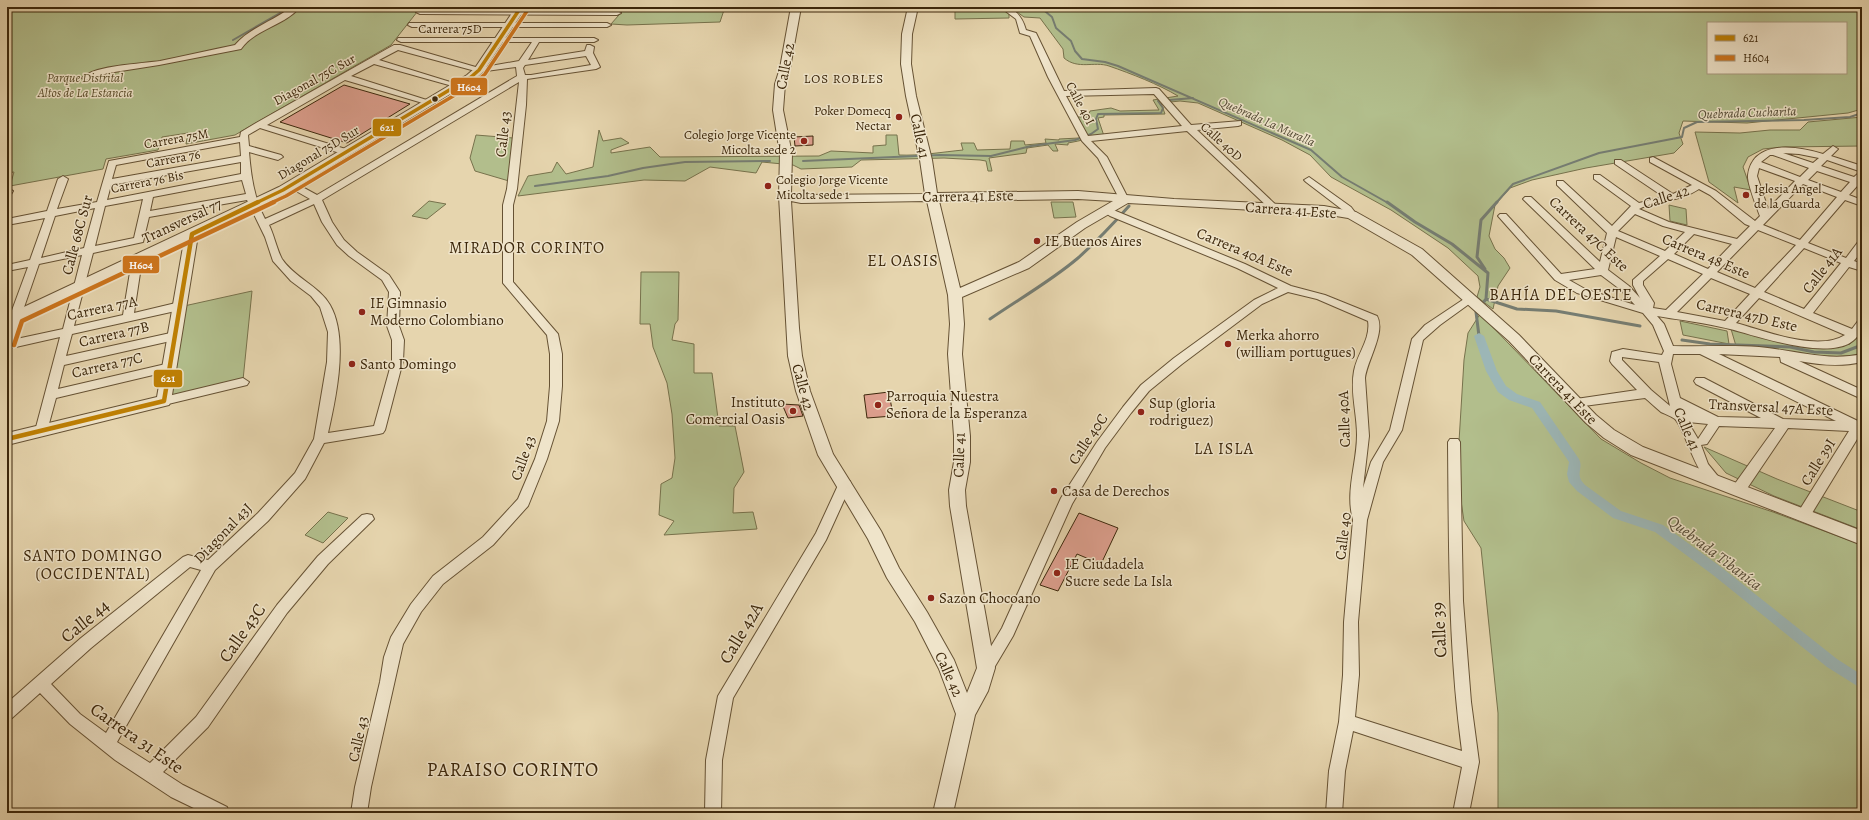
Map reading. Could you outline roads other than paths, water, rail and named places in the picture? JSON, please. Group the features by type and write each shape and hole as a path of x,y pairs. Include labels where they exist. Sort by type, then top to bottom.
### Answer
{"street":[{"path":"86,78 101,72 238,48 244,39 285,16 296,7"},
{"name":"Calle 42","path":"796,7 785,68 780,84 778,110 786,154 785,196 790,302 795,356 803,390 813,422 826,455 875,536 893,573 929,631 947,666 966,714"},
{"name":"Calle 41","path":"913,7 907,34 906,64 911,96 925,156 927,175 955,295 957,324 955,354 962,436 962,462 957,490 958,506 965,557 986,668 978,691 966,714 943,813"},
{"name":"Calle 40I","path":"1004,7 1019,18 1023,31 1033,35 1084,137 1102,157 1124,200"},
{"path":"588,53 479,70 399,44 422,10 619,10"},
{"path":"479,70 519,10"},
{"path":"588,53 594,40 619,10"},
{"path":"412,25 607,25"},
{"name":"Carrera 75D","path":"399,44 499,40 594,40"},
{"path":"521,64 537,40"},
{"name":"Diagonal 75C Sur","path":"244,145 259,126 373,61 399,44"},
{"path":"263,224 317,199 521,76 531,77 596,66 588,53"},
{"path":"373,61 456,85"},
{"name":"Calle 43","path":"359,813 363,787 388,682 391,657 396,642 416,608 438,580 488,541 523,502 541,459 553,421 556,386 556,354 552,334 508,283 508,205 512,189 522,105 521,76 519,68 521,64"},
{"name":"Diagonal 75D Sur","path":"252,201 292,185 479,70"},
{"path":"345,77 429,102"},
{"name":"Calle 40D","path":"1062,94 1160,97 1188,128 1273,207"},
{"path":"1084,137 1238,123"},
{"path":"259,126 346,152"},
{"path":"244,145 278,157"},
{"name":"Carrera 75M","path":"112,163 244,145"},
{"name":"Diagonal 43J","path":"108,744 210,566 263,517 300,476 320,439 328,400 333,362 334,332 325,306 315,294 295,279 277,259 252,201 246,176 244,145"},
{"name":"Carrera 76","path":"106,183 244,145"},
{"path":"1669,314 1833,149"},
{"path":"1770,151 1860,180"},
{"path":"1765,216 1752,176 1755,163 1760,157 1770,151 1799,151 1862,169"},
{"path":"1653,160 1713,193 1739,217 1756,226 1862,268"},
{"path":"1618,162 1672,198"},
{"name":"Calle 68C Sur","path":"41,430 112,163"},
{"path":"1755,163 1862,203"},
{"name":"Carrera 76 Bis","path":"7,222 246,176"},
{"path":"1597,177 1635,208 1666,224 1691,232 1739,243"},
{"path":"7,344 12,317 35,262 63,179"},
{"path":"1309,180 1348,209 1352,215"},
{"path":"1728,326 1843,196 1860,180"},
{"name":"Carrera 48 Este","path":"1560,183 1612,232 1854,334"},
{"path":"292,185 317,199 324,220 336,236 354,255 369,263 393,286 395,307 392,327 398,340 396,363 379,430 320,439"},
{"name":"Calle 42","path":"1612,232 1635,208 1672,198 1689,192 1698,186"},
{"path":"7,268 139,240 149,194"},
{"name":"Carrera 41 Este","path":"785,196 801,199 1078,195 1124,200 1324,210 1352,215 1417,252 1514,338 1591,419 1609,434 1635,450 1804,514 1862,538"},
{"name":"Carrera 47C Este","path":"1528,199 1603,271 1625,288 1647,311 1658,324 1667,355"},
{"path":"955,295 1024,265 1110,212 1124,200"},
{"path":"144,215 252,201"},
{"name":"Transversal 77","path":"12,317 192,234 252,201"},
{"name":"Carrera 40A Este","path":"1110,212 1241,266 1287,288 1321,297 1373,319"},
{"name":"Carrera 47D Este","path":"1503,216 1559,278 1581,291 1647,311 1728,326 1804,344 1832,345 1847,341 1854,334"},
{"path":"1559,278 1603,271 1612,232"},
{"path":"1647,311 1648,303 1638,285 1638,280 1691,232"},
{"path":"164,401 192,234"},
{"name":"Calle 41A","path":"1806,314 1862,244"},
{"path":"128,318 137,260"},
{"name":"Calle 40C","path":"986,668 1008,632 1066,502 1101,445 1136,399 1145,388 1229,322 1258,302 1287,288"},
{"name":"Calle 40","path":"1334,813 1337,771 1347,722 1351,675 1351,622 1360,520 1377,462 1396,430 1418,339 1424,331 1473,301"},
{"name":"Carrera 77A","path":"7,344 180,306"},
{"name":"Calle 40A","path":"1360,520 1356,502 1363,434 1358,401 1360,369 1370,343 1374,323 1373,319"},
{"path":"1854,334 1862,324"},
{"name":"Carrera 77B","path":"59,362 175,336"},
{"path":"1679,416 1666,409 1647,392 1616,361 1616,354 1667,355 1704,351 1737,350 1771,352 1819,360 1858,360"},
{"path":"1704,351 1860,427"},
{"name":"Carrera 47D Este","path":"1771,352 1862,395"},
{"name":"Calle 41","path":"1667,355 1679,416 1694,443 1703,466 1715,480"},
{"name":"Carrera 77C","path":"50,395 170,367"},
{"path":"1700,381 1784,425 1739,489"},
{"path":"7,439 243,382"},
{"path":"1576,403 1647,392"},
{"path":"1675,400 1716,421 1703,441"},
{"name":"Transversal 47A Este","path":"1679,416 1716,421 1860,427"},
{"name":"Calle 39I","path":"1804,514 1860,427"},
{"name":"Calle 39","path":"1454,442 1456,601 1463,702 1471,762 1461,813"},
{"name":"Calle 42A","path":"713,813 714,760 726,696 821,536 845,485"},
{"name":"Calle 43C","path":"151,773 202,722 282,609 323,560 367,519"},
{"name":"Calle 44","path":"7,713 86,643 188,561 210,566"},
{"name":"Carrera 31 Este","path":"40,683 75,719 121,755 177,791 221,813"},
{"path":"1347,722 1471,762"}],"waterway":[{"path":"233,40 280,13 284,7"},
{"name":"Quebrada La Muralla","path":"1040,7 1052,17 1056,28 1071,41 1075,51 1082,59 1105,62 1118,66 1192,98"},
{"path":"803,161 940,155 991,156 1031,146 1075,140 1091,134 1098,129 1096,119 1098,114 1161,113 1163,108 1158,101 1192,98"},
{"name":"Quebrada La Muralla","path":"1192,98 1311,150 1342,177 1388,203"},
{"name":"Quebrada Cucharita","path":"1496,203 1513,184 1599,153 1682,137 1684,128 1697,122 1804,120 1850,117 1862,113"},
{"path":"535,186 608,176 643,168 685,162 770,161"},
{"name":"Quebrada La Muralla","path":"1387,202 1415,222 1452,244 1488,273 1486,299"},
{"name":"Quebrada Cucharita","path":"1485,269 1477,257 1481,220 1497,202"},
{"path":"990,319 1046,282 1078,258 1129,206"},
{"name":"Quebrada La Muralla","path":"1479,336 1476,312 1486,299"},
{"path":"1486,299 1517,309 1556,311 1640,326"},
{"name":"Quebrada Tibaníca","path":"1479,336 1488,364 1498,384 1505,392 1513,397 1536,405 1575,462 1573,474 1575,482 1581,488 1617,515 1659,528 1717,571 1832,663 1862,683"},
{"path":"1682,340 1710,344 1790,347 1814,352 1841,353 1862,345"}],"place":[{"name":"Poker Domecq Nectar","path":"899,117"},
{"name":"Colegio Jorge Vicente Micolta sede 2","path":"804,141"},
{"name":"Colegio Jorge Vicente Micolta sede 1","path":"768,186"},
{"name":"Iglesia Angel de la Guarda","path":"1746,195"},
{"name":"IE Buenos Aires","path":"1037,241"},
{"name":"IE Gimnasio Moderno Colombiano","path":"362,312"},
{"name":"Merka ahorro (william portugues)","path":"1228,344"},
{"name":"Santo Domingo","path":"352,364"},
{"name":"Parroquia Nuestra Señora de la Esperanza","path":"878,405"},
{"name":"Instituto Comercial Oasis","path":"793,411"},
{"name":"Sup (gloria rodriguez)","path":"1141,412"},
{"name":"Casa de Derechos","path":"1054,491"},
{"name":"IE Ciudadela Sucre sede La Isla","path":"1057,573"},
{"name":"Sazon Chocoano","path":"931,598"}],"district":[{"name":"LOS ROBLES","path":"844,78"},
{"name":"MIRADOR CORINTO","path":"527,247"},
{"name":"EL OASIS","path":"903,260"},
{"name":"BAHÍA DEL OESTE","path":"1561,294"},
{"name":"LA ISLA","path":"1224,448"},
{"name":"SANTO DOMINGO (OCCIDENTAL)","path":"93,564"},
{"name":"PARAISO CORINTO","path":"513,769"}],"park label":[{"name":"Parque Distrital Altos de La Estancia","path":"85,84"}]}
